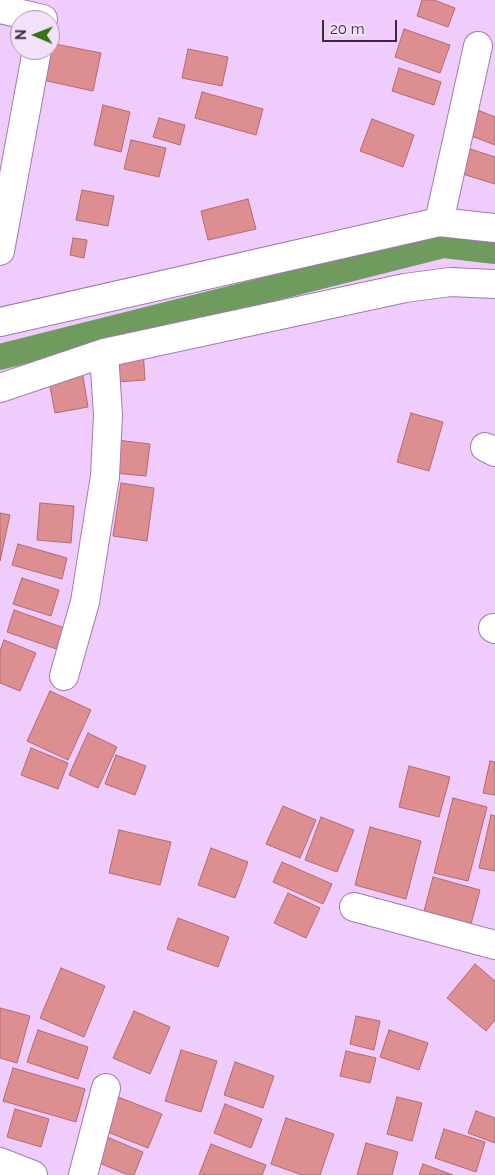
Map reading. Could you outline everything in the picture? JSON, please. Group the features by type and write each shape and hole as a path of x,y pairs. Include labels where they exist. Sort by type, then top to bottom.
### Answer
{"street":[{"path":"439,222 478,46"},
{"path":"0,251 9,144 34,60"},
{"path":"0,322 439,222 495,228"},
{"path":"0,388 104,353 405,288 450,282 495,284"},
{"path":"64,676 85,602 105,476 108,415 104,353"},
{"path":"354,907 495,945"},
{"path":"83,1175 106,1088"},
{"path":"0,1162 33,1175"}],"building":[{"path":"422,0 434,0 455,8 448,27 417,16"},
{"path":"404,29 450,45 440,73 395,57"},
{"path":"60,45 101,53 93,91 38,79 46,60 60,60"},
{"path":"188,49 228,57 222,86 182,78"},
{"path":"399,68 441,82 434,105 392,91"},
{"path":"202,92 263,109 256,135 195,118"},
{"path":"103,105 130,112 121,152 94,145"},
{"path":"475,109 495,117 495,145 466,134"},
{"path":"159,118 185,125 180,145 153,137"},
{"path":"372,119 414,135 403,167 360,151"},
{"path":"131,140 166,148 159,177 124,169"},
{"path":"461,146 495,157 495,184 453,171"},
{"path":"82,190 114,196 108,226 76,220"},
{"path":"248,199 256,229 208,240 201,211"},
{"path":"73,238 87,240 84,258 70,255"},
{"path":"143,349 145,380 116,382 114,352"},
{"path":"82,370 88,407 55,413 48,376"},
{"path":"411,413 443,422 429,471 397,462"},
{"path":"117,440 150,444 146,476 114,473"},
{"path":"121,483 154,488 147,541 113,536"},
{"path":"40,503 74,506 71,543 37,540"},
{"path":"0,513 10,515 0,561"},
{"path":"18,544 67,558 62,579 12,565"},
{"path":"22,578 59,590 51,616 13,604"},
{"path":"14,610 73,631 65,652 7,632"},
{"path":"4,640 36,653 20,691 0,683 0,651"},
{"path":"50,691 91,710 68,760 27,741"},
{"path":"88,733 117,747 98,788 69,775"},
{"path":"31,748 68,763 58,789 21,775"},
{"path":"116,755 146,766 135,795 105,784"},
{"path":"490,761 495,762 495,795 483,793"},
{"path":"409,766 450,777 439,817 399,807"},
{"path":"453,798 487,807 468,881 434,873"},
{"path":"283,806 316,820 300,858 266,844"},
{"path":"491,815 495,816 495,871 479,868"},
{"path":"321,817 354,830 337,872 305,860"},
{"path":"370,827 421,841 406,899 355,885"},
{"path":"119,830 171,842 160,885 109,873"},
{"path":"211,848 248,862 235,898 198,885"},
{"path":"282,862 332,884 323,904 273,882"},
{"path":"433,877 480,890 471,924 424,911"},
{"path":"288,893 320,908 306,938 274,923"},
{"path":"178,918 229,937 218,967 167,949"},
{"path":"475,964 495,981 495,1020 486,1031 447,998"},
{"path":"61,968 105,986 84,1037 40,1018"},
{"path":"0,1008 30,1016 17,1063 0,1058"},
{"path":"134,1011 170,1027 150,1074 113,1058"},
{"path":"356,1016 380,1021 374,1050 350,1044"},
{"path":"38,1030 88,1047 78,1079 27,1062"},
{"path":"389,1030 428,1043 419,1070 380,1057"},
{"path":"181,1050 217,1061 201,1112 165,1101"},
{"path":"346,1051 376,1058 370,1083 340,1076"},
{"path":"235,1062 274,1076 263,1108 224,1095"},
{"path":"13,1068 85,1089 76,1122 3,1101"},
{"path":"118,1097 162,1114 148,1148 105,1131"},
{"path":"397,1097 422,1103 412,1141 387,1134"},
{"path":"225,1104 262,1119 251,1148 214,1133"},
{"path":"15,1109 49,1119 41,1147 7,1137"},
{"path":"476,1111 495,1118 495,1143 468,1133"},
{"path":"286,1118 334,1134 320,1175 302,1175 271,1164"},
{"path":"444,1129 485,1142 476,1172 435,1158"},
{"path":"107,1137 143,1152 134,1175 128,1175 97,1162"},
{"path":"366,1143 398,1152 392,1175 357,1175"},
{"path":"211,1144 266,1165 262,1175 199,1175"},
{"path":"423,1164 453,1175 419,1175"}],"waterway":[{"path":"0,357 444,245 495,251"}]}
